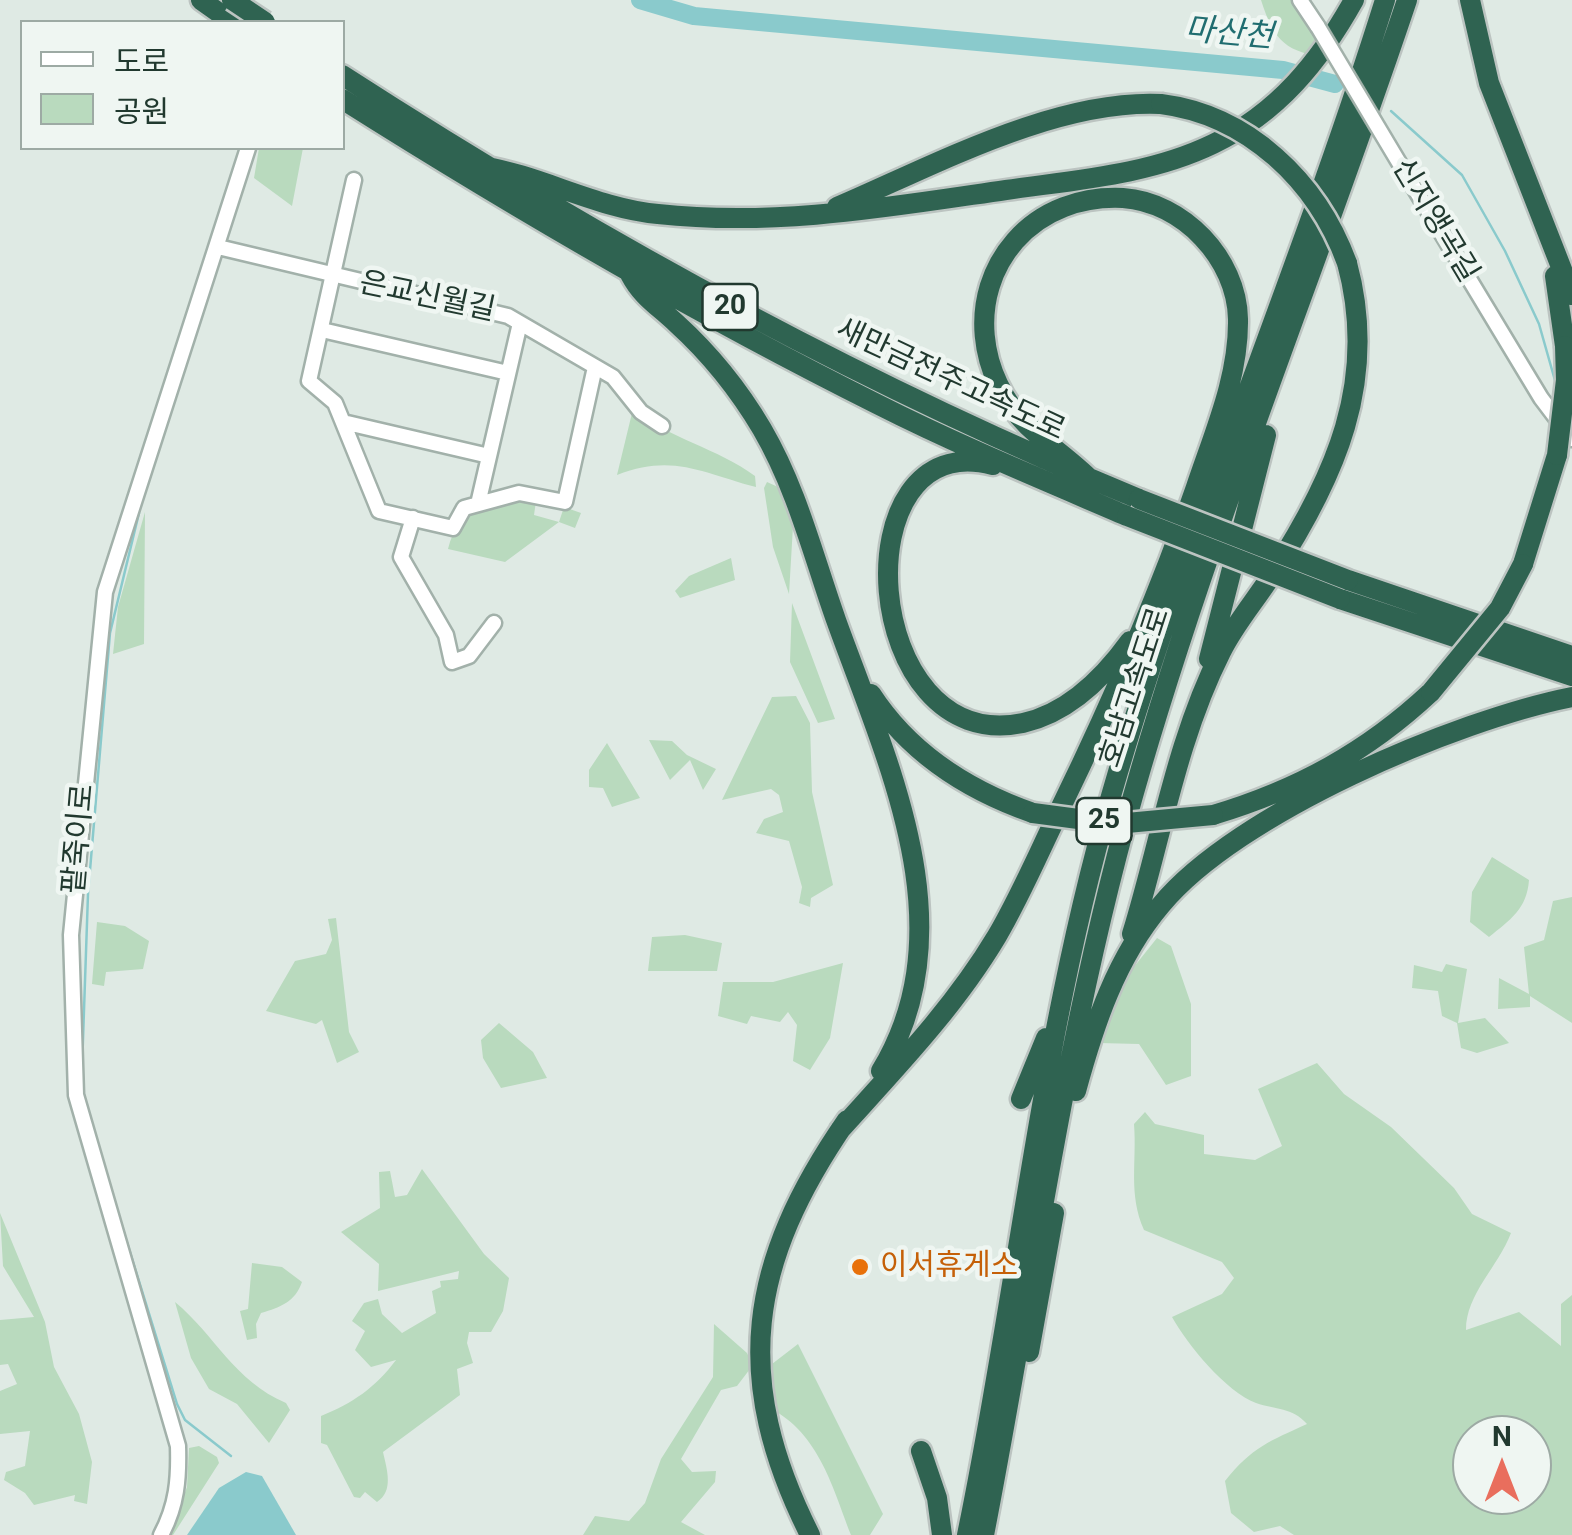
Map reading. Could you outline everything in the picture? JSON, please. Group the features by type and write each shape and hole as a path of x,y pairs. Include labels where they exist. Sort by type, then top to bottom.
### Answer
{"highway":[{"path":"201,0 257,20"},
{"path":"482,166 653,214 750,221 812,218 1133,171 1214,144 1280,100 1313,67 1328,28 1354,0"},
{"name":"호남고속도로","path":"967,1535 1038,1136 1092,862 1173,600 1343,134 1385,0"},
{"name":"호남고속도로","path":"986,1525 1026,1286 1097,931 1154,724 1407,0"},
{"path":"1470,0 1477,39 1503,123 1572,295"},
{"name":"새만금전주고속도로","path":"345,77 482,166 792,340 1091,480 1133,508"},
{"name":"새만금전주고속도로","path":"345,101 496,197 630,274 879,406 1038,478 1133,508 1572,676"},
{"path":"812,218 1040,124 1096,109 1161,104 1218,118 1274,155 1314,201 1347,263 1358,309 1359,365 1343,444 1300,532 1222,650 1194,714"},
{"path":"1091,480 1028,425 1000,391 988,360 984,314 994,275 1013,244 1038,220 1077,202 1126,198 1169,212 1197,232 1219,257 1235,294 1237,348 1229,391"},
{"path":"854,668 896,728 931,760 970,786 1033,812 1086,823 1130,824 1213,815 1292,789 1327,771 1398,723 1432,692 1500,608 1523,564 1557,456 1566,380 1558,287 1544,230"},
{"path":"840,1130 943,1015 998,935 1106,715 1158,597 1229,391 1290,273"},
{"path":"630,274 641,295 675,322 734,385 762,429 802,514 897,787 913,856 918,967 907,1024 819,1162 780,1247 760,1317 757,1352 766,1427 810,1535"},
{"path":"986,1525 1023,1383 1076,1090 1123,960 1194,714 1298,314"},
{"path":"1038,478 977,461 943,468 918,482 891,530 886,562 895,626 922,683 942,705 964,721 1005,727 1058,710 1106,671 1158,597"},
{"name":"새만금전주고속도로","path":"1344,589 1572,656"},
{"path":"1123,960 1162,903 1196,869 1234,842 1399,754 1508,712 1572,696"},
{"path":"1021,1099 1042,1056 1074,918 1092,862"},
{"path":"921,1451 937,1498 942,1535"}],"street":[{"name":"신지앵곡길","path":"1300,0 1328,28 1404,171 1540,398 1572,439"},
{"name":"팥죽이로","path":"160,1535 172,1515 179,1485 178,1446 76,1096 70,935 105,592 118,540 247,150"},
{"path":"354,180 335,278 308,381 334,402 379,511 453,528 464,508 519,492 565,502 595,366"},
{"name":"은교신월길","path":"218,247 335,278 508,316 614,377 642,412 662,426"},
{"path":"478,504 520,323"},
{"path":"322,330 508,373"},
{"path":"342,422 489,456"},
{"path":"412,518 401,556 446,634 452,662 469,656 494,623"}],"green space":[{"path":"1261,0 1293,0 1324,54 1308,54 1281,40"},
{"path":"259,150 303,150 292,206 254,178"},
{"path":"633,409 662,428 740,466 755,476 756,487 671,465 617,475"},
{"path":"767,482 778,487 793,526 789,594 773,547 764,488"},
{"path":"520,497 536,501 534,515 559,522 505,562 448,549 459,525 474,511"},
{"path":"564,507 581,513 575,528 559,522"},
{"path":"145,512 144,644 113,654 118,607"},
{"path":"731,558 735,580 680,598 675,591 689,576"},
{"path":"792,603 835,719 818,723 790,662"},
{"path":"796,696 810,723 812,792 833,885 811,898 810,907 799,903 802,887 789,841 756,833 764,819 783,812 779,795 771,789 722,800 772,697"},
{"path":"649,740 672,741 687,755 716,769 703,790 690,760 670,780"},
{"path":"607,743 640,798 612,807 603,788 589,787 589,770"},
{"path":"1492,857 1529,880 1521,906 1489,937 1470,922 1472,892"},
{"path":"1572,897 1572,1023 1530,996 1530,1007 1498,1009 1499,978 1529,994 1524,947 1544,940 1553,901"},
{"path":"336,918 349,1032 359,1052 337,1063 322,1020 316,1024 266,1011 295,961 326,954 332,940 328,919"},
{"path":"97,922 125,926 149,941 143,969 106,972 104,986 92,984"},
{"path":"685,935 722,943 717,971 648,971 652,937"},
{"path":"1157,938 1171,946 1191,1004 1191,1076 1166,1085 1139,1044 1099,1043 1109,998"},
{"path":"843,963 830,1038 810,1070 793,1061 797,1025 788,1012 780,1022 751,1016 747,1024 718,1016 723,982 773,982"},
{"path":"1446,964 1467,969 1458,1023 1485,1018 1509,1043 1477,1053 1461,1048 1457,1023 1442,1016 1438,991 1412,988 1414,965 1442,972"},
{"path":"499,1023 533,1052 547,1078 501,1088 483,1058 481,1040"},
{"path":"1317,1063 1344,1094 1391,1127 1454,1188 1472,1214 1511,1233 1471,1304 1466,1330 1519,1312 1561,1346 1561,1304 1572,1295 1572,1535 1294,1535 1280,1526 1254,1532 1231,1513 1225,1481 1235,1469 1262,1446 1307,1424 1296,1415 1256,1403 1232,1389 1197,1353 1172,1317 1222,1294 1234,1278 1222,1262 1144,1230 1135,1191 1134,1124 1145,1112 1155,1124 1204,1135 1204,1154 1255,1160 1282,1146 1258,1089"},
{"path":"422,1169 484,1254 509,1278 503,1311 491,1332 469,1332 467,1343 473,1363 457,1369 460,1395 383,1452 387,1486 377,1502 365,1492 360,1498 354,1497 327,1445 321,1443 321,1416 363,1394 396,1360 371,1367 355,1350 365,1331 352,1321 364,1303 378,1299 382,1314 402,1333 436,1313 432,1291 441,1287 440,1281 458,1279 459,1271 378,1291 379,1264 341,1232 380,1208 379,1172 390,1171 395,1197 407,1195"},
{"path":"0,1213 45,1322 54,1367 79,1414 92,1462 87,1504 74,1501 75,1495 34,1505 25,1493 4,1480 6,1472 25,1466 30,1431 0,1434 0,1391 17,1384 8,1364 0,1365 0,1320 34,1317 3,1266"},
{"path":"252,1263 282,1267 302,1282 286,1303 261,1313 256,1324 257,1338 247,1340 240,1311 248,1309"},
{"path":"175,1302 252,1383 286,1403 290,1410 269,1443 237,1404 209,1389 191,1358"},
{"path":"714,1324 747,1353 753,1365 737,1386 721,1390 681,1459 692,1472 716,1471 715,1482 681,1522 705,1535 583,1535 595,1516 629,1521 645,1503 661,1459 713,1377"},
{"path":"798,1344 883,1514 870,1535 851,1535 829,1478 810,1443 798,1429 764,1405 762,1365 772,1364"},
{"path":"199,1446 217,1457 219,1463 173,1535 168,1535 187,1487 189,1448"}],"water":[{"path":"246,1472 262,1476 296,1535 187,1535 219,1488"}],"waterway":[{"name":"마산천","path":"640,0 694,16 1283,70 1335,84"},
{"name":"마산천","path":"1391,111 1462,175 1505,251 1539,324 1556,384"},
{"path":"82,1068 88,894 110,633 139,513"},
{"path":"83,1091 87,1107"},
{"path":"104,1168 177,1404 185,1420 231,1456"}],"place":[{"name":"이서휴게소","path":"860,1267"}]}
